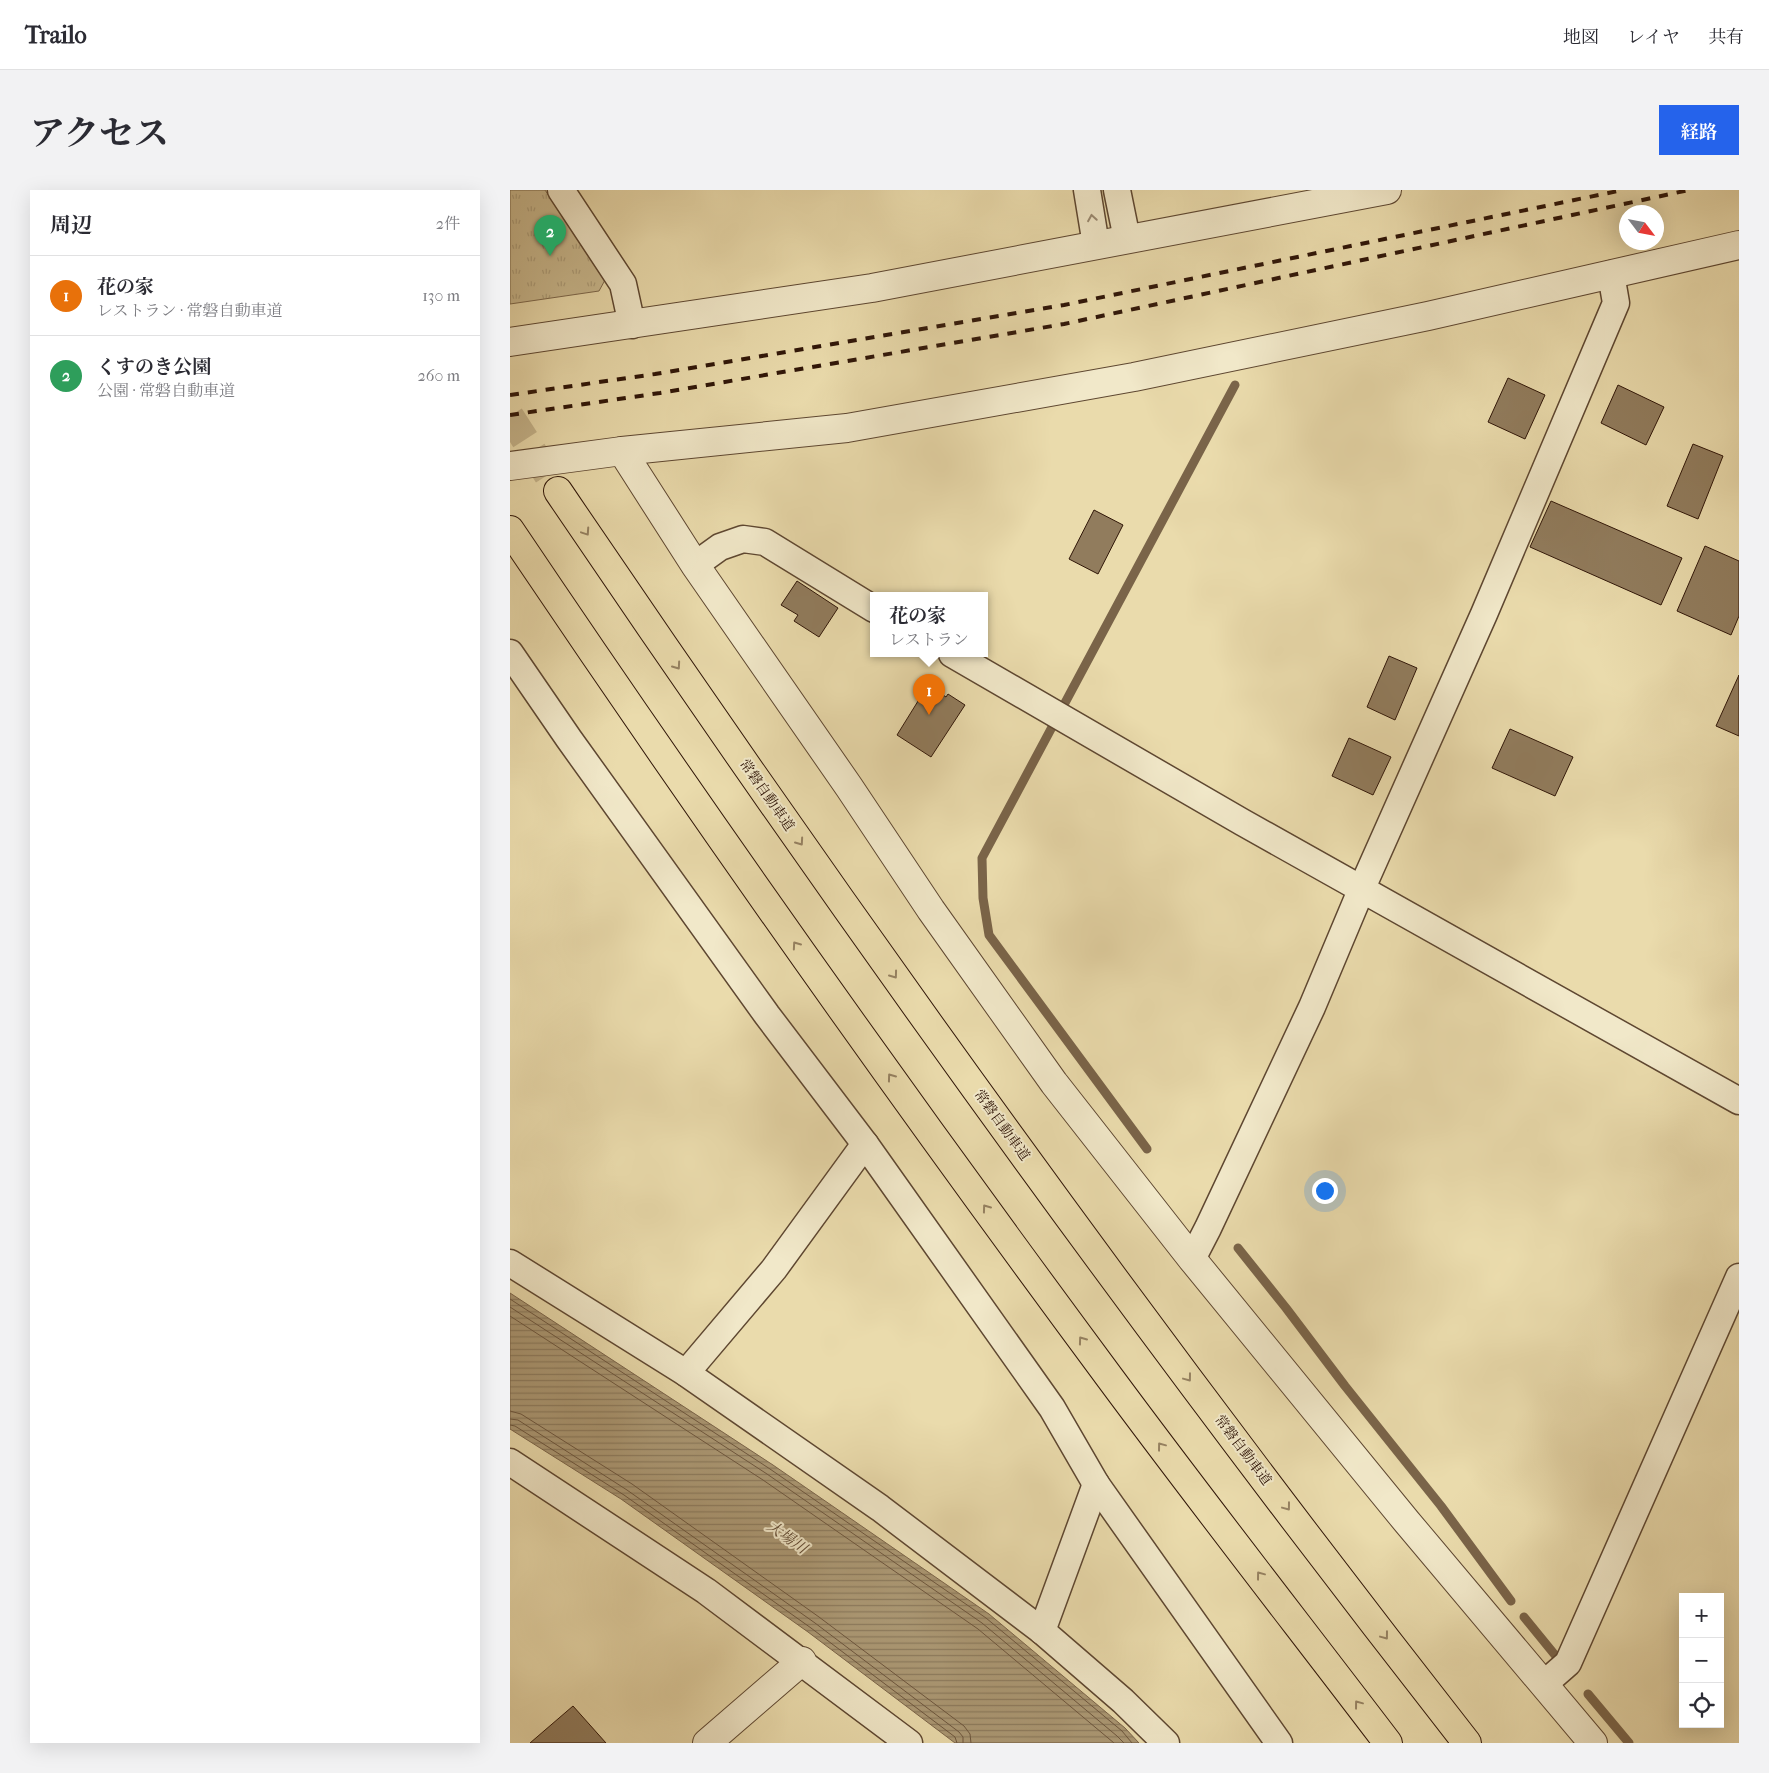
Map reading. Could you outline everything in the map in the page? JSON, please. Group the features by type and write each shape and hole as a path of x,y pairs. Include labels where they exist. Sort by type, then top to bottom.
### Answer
{"highway":[{"name":"常磐自動車道","path":"558,491 670,657 877,952 1158,1339 1467,1743"},
{"path":"510,530 621,695 824,985 1110,1379 1388,1743"}],"street":[{"path":"561,190 623,284 632,325"},
{"path":"1088,190 1096,245"},
{"path":"1117,190 1126,239"},
{"path":"510,342 872,288 1360,193 1387,190"},
{"path":"510,466 622,450 847,428 1134,377 1428,316 1739,245"},
{"path":"1192,1259 1312,1007 1362,888 1484,614 1616,302 1610,274"},
{"path":"622,450 695,565 843,778 931,910 1054,1084 1192,1259 1407,1522 1593,1743"},
{"path":"695,565 720,547 743,539 765,542 870,607"},
{"path":"510,653 575,747 756,998 865,1144 1052,1408 1096,1484 1279,1743"},
{"path":"957,657 1242,822 1739,1102"},
{"path":"686,1373 774,1269 865,1144"},
{"path":"510,1263 686,1373 880,1508 1042,1631 1123,1701 1166,1743"},
{"path":"1544,1684 1568,1663 1739,1277"},
{"path":"510,1462 706,1591 909,1743"},
{"path":"1042,1631 1096,1484"},
{"path":"707,1743 802,1662"}],"green space":[{"path":"510,190 545,190 605,280 599,291 510,304"}],"water":[{"name":"大場川","path":"510,1293 773,1465 989,1614 1125,1728 1139,1743 955,1743 808,1632 621,1499 510,1429"}],"building":[{"path":"1508,378 1545,395 1525,439 1488,422"},
{"path":"1618,385 1664,407 1646,445 1601,423"},
{"path":"1693,444 1723,456 1698,519 1667,506"},
{"path":"1551,501 1682,558 1661,605 1530,547"},
{"path":"1094,510 1123,525 1098,574 1069,559"},
{"path":"1705,546 1739,561 1739,616 1731,635 1677,611"},
{"path":"797,581 838,608 819,637 794,621 798,615 781,605"},
{"path":"1389,656 1417,668 1395,720 1367,707"},
{"path":"1739,675 1739,736 1716,726"},
{"path":"928,685 946,697 948,694 965,705 931,757 897,735"},
{"path":"1510,729 1573,757 1555,796 1492,768"},
{"path":"1349,738 1391,757 1373,795 1332,776"},
{"path":"573,1706 606,1743 530,1743"}],"waterway":[{"path":"1147,1149 989,935 983,898 982,858 1235,385"},
{"path":"1238,1248 1441,1506 1511,1601"},
{"path":"1524,1617 1555,1655"},
{"path":"1588,1694 1629,1743"}],"tunnel":[{"path":"510,416 558,491"}],"railway":[{"path":"510,395 655,374 1064,305 1623,190"},
{"path":"510,415 660,393 1064,324 1689,190"}],"place":[{"name":"くすのき公園","path":"550,256"},
{"name":"花の家","path":"929,715"}]}
